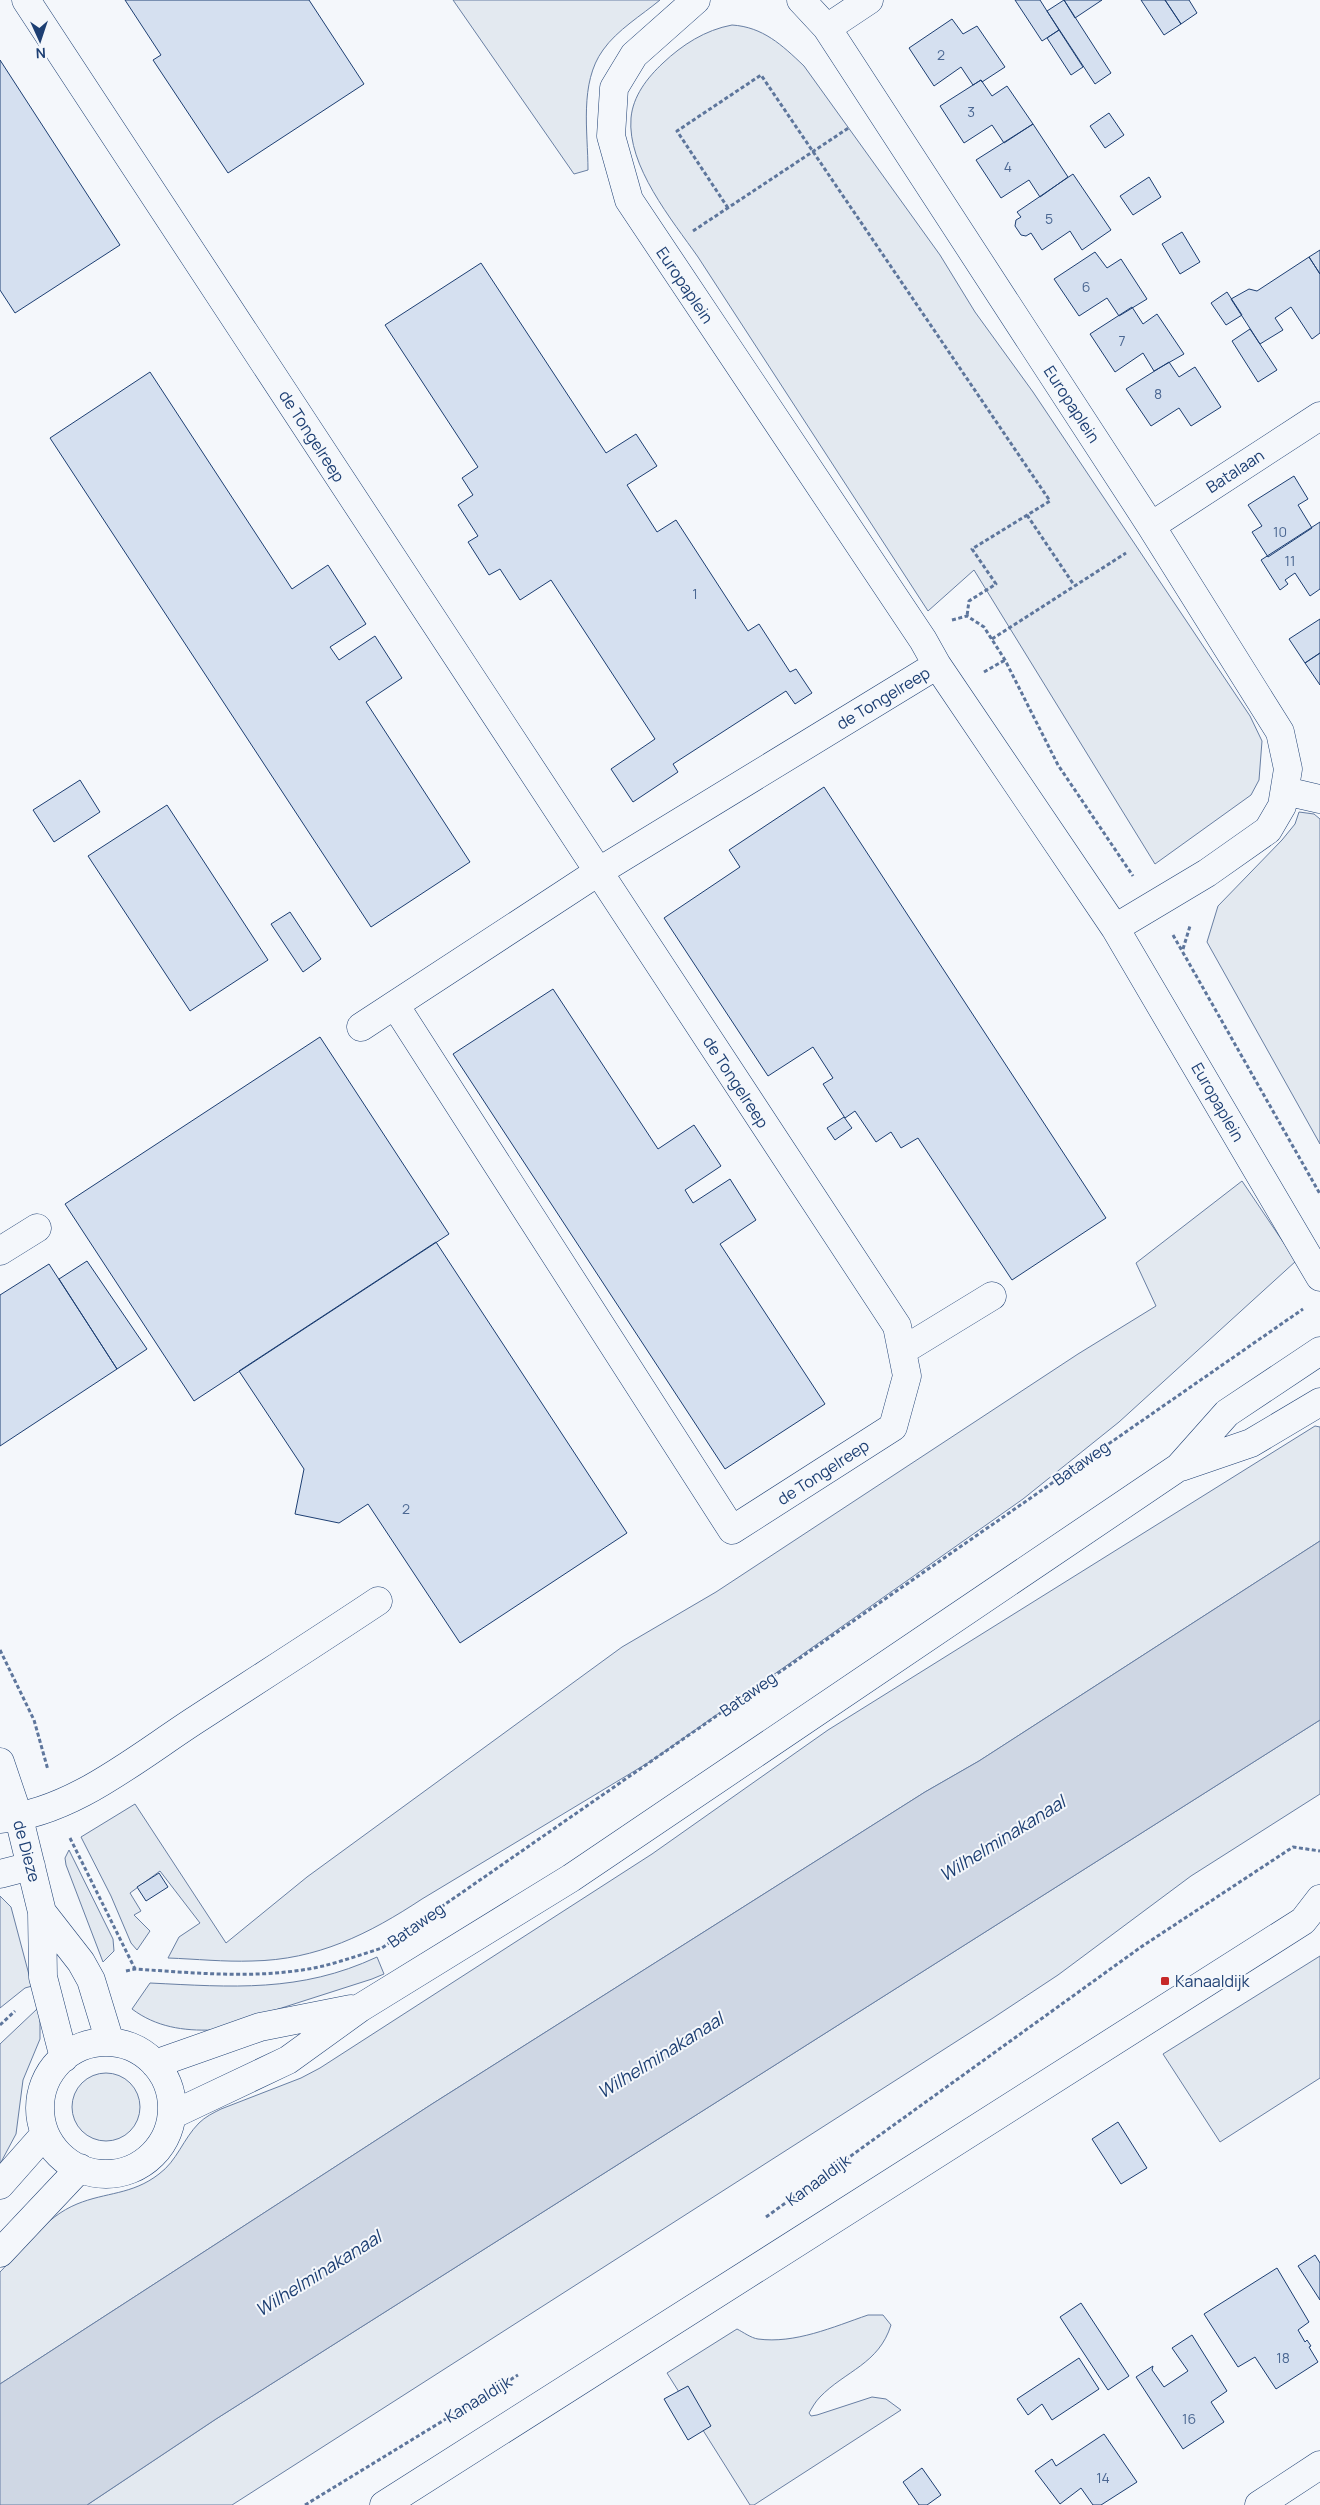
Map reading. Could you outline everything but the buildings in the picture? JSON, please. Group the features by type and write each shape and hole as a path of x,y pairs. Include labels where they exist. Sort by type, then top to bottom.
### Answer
{"street":[{"name":"de Tongelreep","path":"26,0 897,1326 907,1376 893,1427 732,1530 395,1005"},
{"name":"Europaplein","path":"696,0 634,55 614,88 610,136 629,200 923,640 937,665 1116,928 1320,1277"},
{"name":"Europaplein","path":"801,0 827,28 1154,530 1280,732 1288,769 1282,806 1268,830 1207,873 1116,928"},
{"path":"827,28 869,0"},
{"name":"Batalaan","path":"1154,530 1320,416"},
{"name":"de Tongelreep","path":"361,1027 598,872 937,665"},
{"path":"1285,791 1320,800"},
{"path":"0,1251 37,1228"},
{"path":"902,1351 992,1296"},
{"path":"172,2115 288,2060 360,2008 572,1878 1179,1467 1227,1413 1320,1351"},
{"path":"1179,1467 1250,1443 1320,1402"},
{"path":"9,1819 58,1806 111,1775 378,1601"},
{"name":"de Dieze","path":"0,1762 9,1819 31,1866 42,1912 43,1977 64,2058"},
{"path":"0,1874 31,1866"},
{"path":"384,2505 1311,1919 1320,1899"},
{"name":"de Dieze","path":"42,1912 81,1962 91,1980 110,2042"},
{"path":"155,2064 260,2027 360,2008"},
{"path":"110,2042 127,2045 142,2053 162,2072 170,2093 172,2115 161,2144 151,2156 125,2171 110,2174 95,2173 65,2160 45,2134 40,2101 44,2084 52,2070 64,2058 78,2049 94,2043 110,2042"},
{"path":"0,2185 45,2134"},
{"path":"0,2252 80,2168"},
{"path":"1259,2505 1320,2465"}],"path":[{"path":"728,208 677,131 761,75 1050,501 972,550 996,584 969,601 967,616"},
{"path":"663,251 879,108"},
{"path":"1027,515 1074,585"},
{"path":"992,638 1154,530"},
{"path":"923,640 954,618 967,616 984,626 1005,660 1058,765 1153,906"},
{"path":"1183,950 1320,1194"},
{"name":"Bataweg","path":"135,1969 217,1975 294,1971 323,1966 382,1948 1305,1307"},
{"name":"Kanaaldijk","path":"761,2220 1141,1947 1293,1847 1320,1851"},
{"name":"Kanaaldijk","path":"305,2505 526,2370"}],"shaded area":[{"path":"453,0 660,0 615,36 595,63 586,108 588,170 574,174"},
{"path":"732,25 743,26 763,33 780,44 804,66 940,255 975,312 1033,392 1250,716 1262,741 1259,780 1251,795 1155,864 974,570 928,611 698,257 653,192 636,155 632,136 632,110 638,95 646,81 657,69 686,44 703,34"},
{"path":"1299,812 1314,814 1320,819 1320,1144 1207,942 1218,906 1282,840 1295,824"},
{"path":"1242,1181 1296,1261 1119,1422 1023,1499 651,1761 382,1923 342,1943 299,1956 276,1959 220,1961 168,1958 179,1937 200,1923 160,1871 130,1893 141,1911 134,1915 150,1931 137,1950 131,1943 111,1896 81,1837 135,1804 226,1943 307,1877 622,1647 716,1592 1078,1354 1156,1306 1136,1263"},
{"path":"1315,1426 1320,1427 1320,1541 979,1761 925,1792 432,2104 0,2384 0,2272 55,2217 77,2204 129,2190 149,2181 171,2163 193,2129 206,2117 221,2109 301,2078 320,2068 652,1854 828,1730"},
{"path":"1320,1720 1320,1794 1191,1876 1058,1975 993,2018 232,2505 87,2505 216,2419"},
{"path":"69,1850 113,1939 114,1951 103,1962 66,1865 65,1858"},
{"path":"0,1896 11,1907 32,1986 25,1988 0,2008"},
{"path":"1320,1956 1320,2078 1220,2142 1163,2054"},
{"path":"377,1957 384,1974 213,2030 191,2030 170,2027 151,2020 132,2009 150,1983 238,1986 293,1982 349,1969"},
{"path":"37,2009 40,2009 40,2039 23,2080 16,2134 0,2164 0,2044"},
{"path":"106,2073 119,2076 130,2083 137,2094 140,2107 137,2120 130,2131 119,2138 106,2141 93,2138 82,2131 75,2120 72,2107 75,2094 82,2083 93,2076"},
{"path":"868,2315 883,2315 891,2325 886,2338 870,2358 820,2397 809,2413 811,2416 817,2415 872,2397 886,2399 901,2410 754,2505 750,2505 667,2373 737,2329 758,2339 786,2339 828,2329"}],"water":[{"name":"Wilhelminakanaal","path":"1320,1541 1320,1720 216,2419 87,2505 0,2505 0,2384 432,2104 925,1792 979,1761"}],"place":[{"name":"Kanaaldijk","path":"1165,1981"}]}
